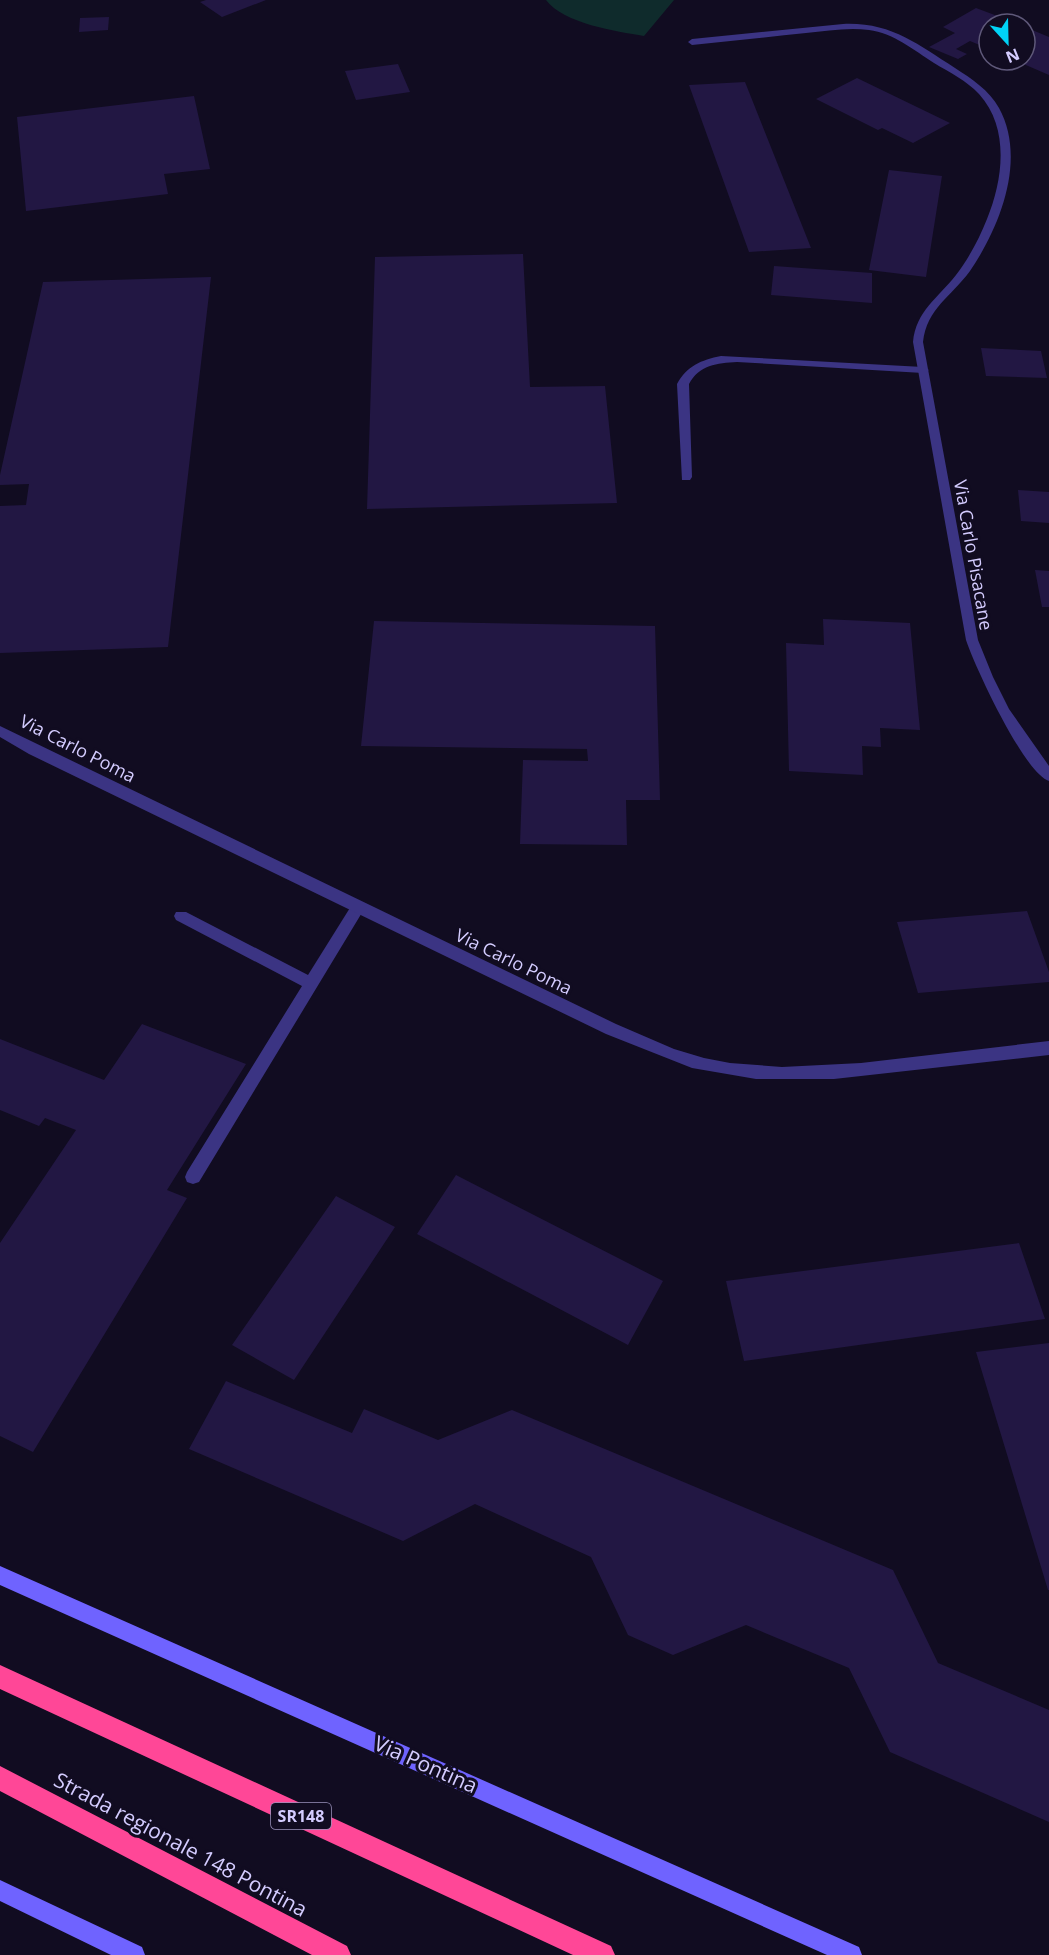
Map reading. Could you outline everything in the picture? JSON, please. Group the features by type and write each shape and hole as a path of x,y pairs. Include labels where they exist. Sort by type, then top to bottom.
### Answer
{"highway":[{"name":"SR148","path":"0,1677 602,1955"},
{"name":"Strada regionale 148 Pontina","path":"0,1778 338,1955"}],"street":[{"name":"Via Carlo Pisacane","path":"692,42 831,28 876,28 904,40 967,81 988,99 999,115 1005,135 1002,179 995,210 969,264 953,285 932,305 921,321 918,342 972,640 984,675 1002,710 1049,776"},
{"path":"686,477 683,384 689,373 697,367 716,360 737,359 923,370"},
{"name":"Via Carlo Poma","path":"0,731 34,750 611,1029 663,1052 705,1065 751,1072 835,1072 1049,1048"},
{"path":"193,1177 358,907"},
{"path":"181,916 311,984"},
{"name":"Via Pontina","path":"0,1575 851,1955"},
{"path":"0,1890 134,1955"}],"green space":[{"path":"546,0 674,0 644,36 605,29 578,21 554,8"}],"building":[{"path":"206,0 266,0 222,17 200,2"},
{"path":"976,8 987,12 977,12 977,44 970,41 956,49 967,54 958,59 929,47 955,33 943,27"},
{"path":"109,17 108,30 79,32 80,18"},
{"path":"1037,32 1049,37 1049,75 1037,70"},
{"path":"398,64 410,92 356,100 345,71"},
{"path":"857,78 950,123 913,143 882,128 878,130 816,99"},
{"path":"745,82 811,248 749,252 689,85"},
{"path":"194,96 210,169 164,174 168,194 26,211 17,117"},
{"path":"889,170 942,176 926,277 869,270"},
{"path":"523,254 530,387 605,386 617,503 367,509 375,257"},
{"path":"774,266 872,273 872,303 771,295"},
{"path":"211,277 168,647 0,653 0,506 26,505 29,484 0,485 0,475 43,282"},
{"path":"981,348 1041,351 1047,378 986,376"},
{"path":"1018,490 1049,492 1049,523 1021,521"},
{"path":"1035,570 1049,571 1049,607 1042,607"},
{"path":"823,619 910,623 920,730 880,728 881,747 862,746 863,775 789,771 786,643 824,645"},
{"path":"374,621 655,626 660,800 626,800 627,845 520,844 523,760 588,761 587,749 361,746"},
{"path":"1027,911 1049,972 1049,982 918,993 897,922"},
{"path":"142,1024 246,1064 167,1190 187,1198 33,1452 0,1436 0,1243 76,1130 45,1118 39,1126 0,1110 0,1039 104,1080"},
{"path":"456,1175 663,1281 628,1345 417,1234"},
{"path":"336,1196 395,1227 294,1380 232,1345"},
{"path":"1019,1243 1045,1319 744,1361 726,1281"},
{"path":"1049,1343 1049,1590 1048,1590 976,1352"},
{"path":"226,1381 352,1433 364,1409 438,1440 512,1410 893,1570 938,1663 1049,1710 1049,1822 890,1752 849,1668 746,1625 673,1655 628,1635 591,1557 475,1504 403,1541 189,1449"}]}
